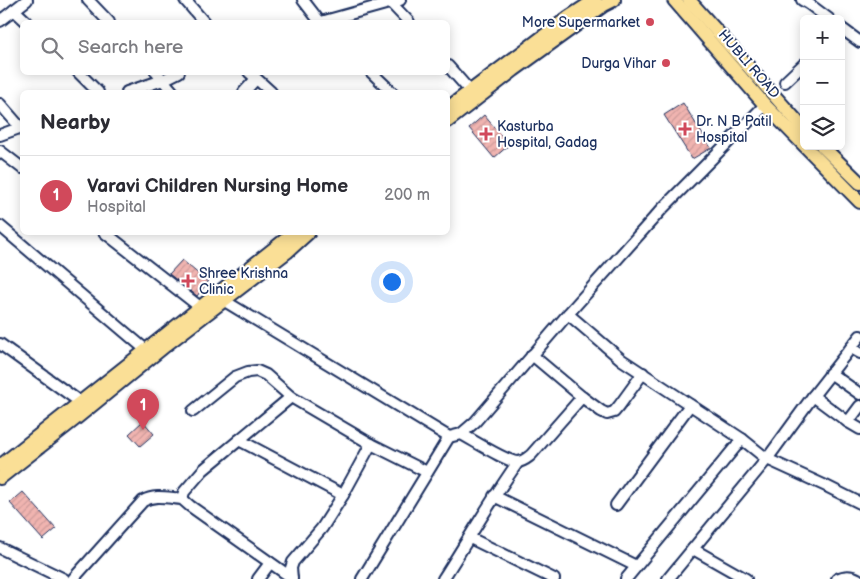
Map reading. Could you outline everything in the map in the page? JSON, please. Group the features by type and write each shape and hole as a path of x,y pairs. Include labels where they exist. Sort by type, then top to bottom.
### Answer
{"main road":[{"path":"450,106 569,17 595,0"},
{"path":"450,119 521,65 604,5 614,0"},
{"name":"HUBLI ROAD","path":"674,0 765,105 800,142"},
{"path":"689,0 800,125"},
{"name":"HUBLI ROAD","path":"808,150 860,202"},
{"path":"826,150 860,184"},
{"path":"0,465 291,235"},
{"path":"0,478 223,300 287,252 306,235"}],"street":[{"path":"1,19 27,0"},
{"path":"88,0 107,20"},
{"path":"185,0 202,20"},
{"path":"303,0 319,20"},
{"path":"802,0 824,15"},
{"path":"328,20 395,1 408,20"},
{"path":"14,10 25,20"},
{"path":"845,31 860,42"},
{"path":"450,68 470,91"},
{"path":"785,82 800,68"},
{"path":"81,75 96,90"},
{"path":"159,75 171,90"},
{"path":"133,90 173,75"},
{"path":"374,75 390,90"},
{"path":"245,90 253,76 269,90"},
{"path":"0,104 20,126"},
{"path":"223,300 450,436 461,434 475,422 662,208 765,105"},
{"path":"0,135 20,127"},
{"path":"0,151 20,166"},
{"path":"0,226 146,350"},
{"path":"108,235 200,306"},
{"path":"568,314 622,360 742,439 766,459 860,503"},
{"path":"668,579 766,459 830,374 855,350 860,336"},
{"path":"0,344 80,402"},
{"path":"532,355 582,397 606,414 614,412 620,406 643,373"},
{"path":"193,411 235,378 248,372 257,371 266,375 291,397 371,444 427,472"},
{"path":"830,374 860,394"},
{"path":"813,396 860,429"},
{"path":"182,499 184,492 203,470 291,397"},
{"path":"461,434 507,459 518,462 525,460 582,397"},
{"path":"616,505 690,405"},
{"path":"848,422 860,406"},
{"path":"362,579 450,436"},
{"path":"626,579 742,439"},
{"path":"239,440 343,495"},
{"path":"292,578 291,568 293,562 322,528 343,495 371,444"},
{"path":"443,579 470,538 494,496 518,462"},
{"path":"72,579 143,501 155,496 182,499 292,578"},
{"path":"494,496 636,566"},
{"path":"470,538 554,579"},
{"path":"0,548 64,579"},
{"path":"692,549 746,579"},
{"path":"258,579 270,563"},
{"path":"837,579 843,576 854,576 858,579"}],"building":[{"path":"683,103 711,148 692,159 664,115"},
{"path":"484,115 509,145 494,158 469,128"},
{"path":"182,260 208,282 197,296 169,274"},
{"path":"143,421 154,434 140,446 129,434"},
{"path":"23,492 56,529 43,540 10,503"}],"place":[{"name":"More Supermarket","path":"650,22"},
{"name":"Durga Vihar","path":"666,63"},
{"name":"Dr. N B Patil Hospital","path":"685,129"},
{"name":"Kasturba Hospital, Gadag","path":"486,134"},
{"name":"Shree Krishna Clinic","path":"188,281"},
{"name":"Varavi Children Nursing Home","path":"143,430"}]}
